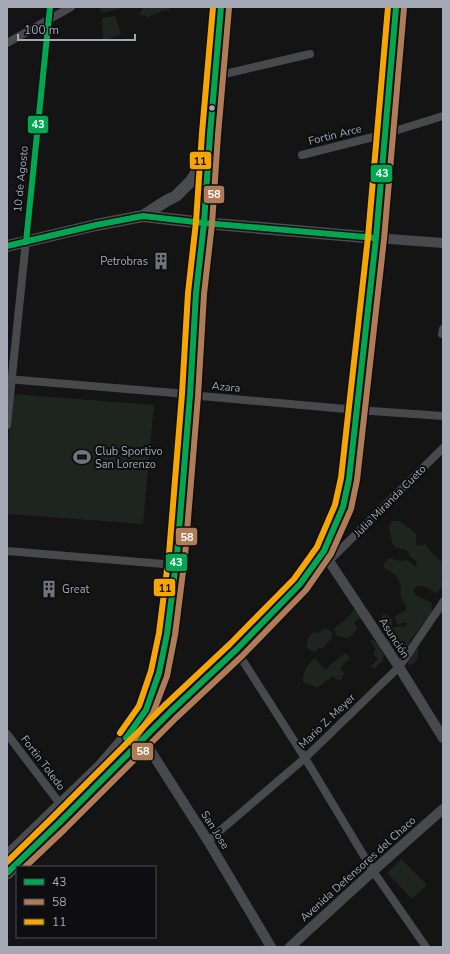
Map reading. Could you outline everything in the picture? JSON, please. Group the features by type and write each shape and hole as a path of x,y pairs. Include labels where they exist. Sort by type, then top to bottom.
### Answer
{"highway":[{"path":"7,857 100,767 132,730 146,710 159,673 167,634 176,565 190,396 196,292 204,223 221,7"},
{"name":"Julia Miranda Cueto","path":"7,873 170,712 236,650 327,556 343,507 349,479 376,238 396,7"},
{"path":"149,702 170,712"}],"main road":[{"path":"143,216 176,196 191,181 209,153"},
{"path":"7,246 96,225 143,216 204,223 376,238"}],"street":[{"name":"10 de Agosto","path":"7,425 9,380 26,242 50,7"},
{"path":"7,43 71,7"},
{"path":"216,76 310,54"},
{"name":"Fortin Arce","path":"302,155 385,134 443,116"},
{"path":"376,238 443,243"},
{"name":"Azara","path":"9,380 443,416"},
{"name":"Julia Miranda Cueto","path":"327,556 443,448"},
{"path":"7,551 176,565"},
{"name":"Asunción","path":"327,556 443,738"},
{"name":"Mario Z. Meyer","path":"208,841 304,758 399,667 443,604"},
{"path":"236,650 373,871 426,947"},
{"name":"San Jose","path":"132,730 143,739 208,841 271,947"},
{"name":"Fortin Toledo","path":"7,734 61,805"},
{"name":"Avenida Defensores del Chaco","path":"290,947 373,871 443,810"}],"shaded area":[{"path":"100,7 124,7 101,13"},
{"path":"143,7 170,7 171,11 165,10 148,17 139,14"},
{"path":"115,16 121,34 103,41 102,18"},
{"name":"Club Sportivo San Lorenzo","path":"13,394 154,405 143,524 7,514 7,452"},
{"path":"392,521 399,521 413,531 416,534 416,544 418,546 425,544 443,563 441,578 443,585 437,593 422,586 416,587 413,590 418,596 431,602 432,612 410,640 409,648 418,648 418,658 415,663 409,665 407,662 406,651 400,652 389,643 384,628 380,622 383,615 387,615 392,619 392,628 404,627 407,623 404,622 398,625 395,618 398,614 406,610 406,606 401,598 399,580 383,565 390,558 399,561 406,560 415,567 417,564 416,561 410,557 407,551 397,548 392,543 389,527"},
{"path":"354,610 361,617 354,623 357,629 353,635 346,638 337,636 334,628 346,619"},
{"path":"325,628 332,632 332,638 323,648 319,648 315,652 311,651 306,646 308,645 307,639 313,632 318,633"},
{"path":"373,640 379,646 384,655 382,661 375,669 370,667 378,659 373,653 375,648 370,641"},
{"path":"345,653 350,658 340,668 344,673 341,680 338,680 333,676 317,688 303,682 303,675 306,668 315,658 323,668 327,669"},
{"path":"401,859 427,885 412,899 387,873"}],"transit line":[{"name":"43","path":"26,242 50,7"},
{"name":"11","path":"120,733 139,706 151,671 159,633 169,554 182,394 188,293 196,222 213,7"},
{"name":"43","path":"126,738 146,710 159,673 167,634 177,555 190,395 196,293 204,223 221,7"},
{"name":"11","path":"7,862 164,706 230,644 294,579 317,547 335,505 341,478 368,237 388,7"},
{"name":"43","path":"7,873 170,712 236,650 300,584 324,551 343,507 349,479 376,238 396,7"},
{"name":"58","path":"132,743 153,713 167,676 175,635 185,556 198,396 204,294 212,224 229,8"},
{"name":"58","path":"26,866 176,718 242,656 306,590 331,554 351,509 357,480 384,239 404,8"},
{"name":"43","path":"7,246 96,225 143,216 204,223 376,238"}],"place":[{"name":"Petrobras","path":"161,261"},
{"name":"Club Sportivo San Lorenzo","path":"82,457"},
{"name":"Great","path":"49,589"}]}
